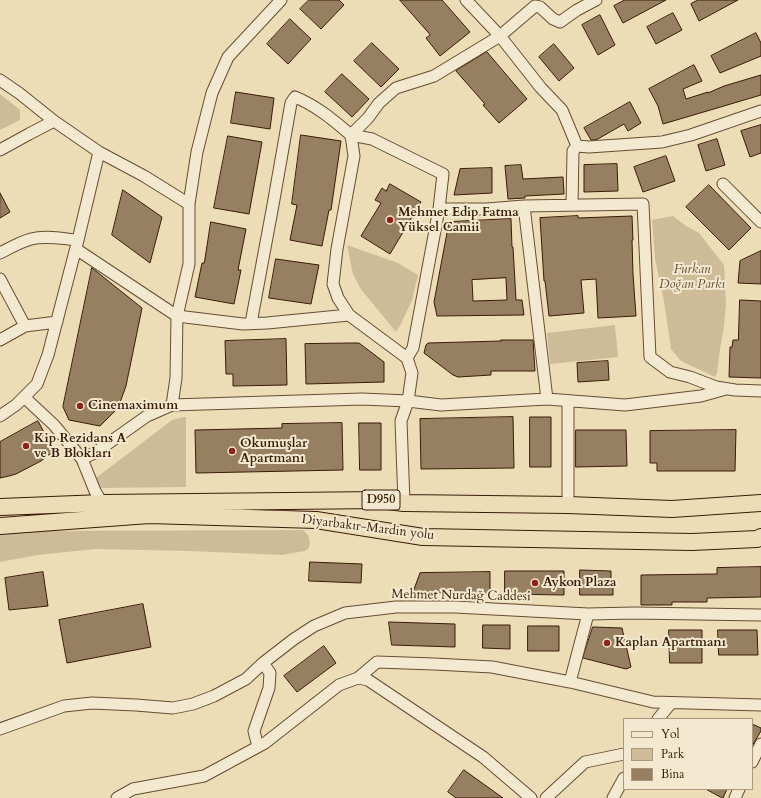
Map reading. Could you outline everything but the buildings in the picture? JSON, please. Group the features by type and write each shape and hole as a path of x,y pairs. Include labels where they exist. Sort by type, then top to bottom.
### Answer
{"highway":[{"name":"Diyarbakır-Mardin yolu","path":"0,507 102,503 380,500 404,503 568,505 672,509 761,503"},
{"name":"Diyarbakır-Mardin yolu","path":"0,526 149,515 316,520 423,537 692,542 760,538"}],"street":[{"path":"172,405 176,378 177,316 189,264 189,204 197,152 212,93 228,57 281,0"},
{"path":"466,0 500,36 541,88 562,110 577,146"},
{"path":"351,135 368,118 379,103 396,88 434,76 500,36 535,6 540,7 553,19 560,22 577,10 596,0"},
{"path":"0,80 54,121 99,152 144,176 189,204"},
{"path":"251,324 290,103 295,96 308,102 326,114 351,135 372,139 443,174 439,209 413,348 407,358"},
{"path":"577,146 589,147 662,142 691,135 761,111"},
{"path":"0,150 54,121"},
{"path":"351,135 354,156 337,250 333,284 338,298 349,316 407,358 412,373 408,401 401,421 404,503"},
{"path":"572,205 573,151 577,146"},
{"path":"0,416 16,405 37,384 48,355 77,245 99,152"},
{"path":"722,184 761,222"},
{"path":"439,209 643,204 650,357 670,372 690,377 716,387 735,390 761,391"},
{"path":"524,206 547,399"},
{"path":"0,253 14,245 33,239 46,238 77,245 177,316 251,324 349,316"},
{"path":"0,279 25,326"},
{"path":"0,340 25,326 57,322"},
{"path":"82,459 96,452 147,416 172,405 362,399 408,401 441,405 547,399 625,405 701,396 726,389"},
{"path":"24,397 54,425 82,459 95,491 102,503"},
{"path":"568,401 568,505"},
{"name":"Mehmet Nurdağ Caddesi","path":"0,729 64,706 92,703 173,708 193,704 214,696 246,679 263,663 294,639 314,626 346,613 396,607 455,607 588,614 634,613 761,615"},
{"path":"570,682 588,614"},
{"path":"117,798 133,789 204,776 265,743 339,685 358,678 377,662 492,667 570,682 653,702 761,705"},
{"path":"258,747 254,731 269,688 270,673 263,663"},
{"path":"358,678 368,680 483,757 530,798"},
{"path":"659,718 671,703"},
{"path":"753,760 761,744"},
{"path":"546,798 585,762 623,754"},
{"path":"613,798 623,780"}],"green space":[{"path":"0,94 20,110 20,120 0,130"},
{"name":"Furkan Doğan Parkı","path":"673,216 686,226 699,233 724,265 726,303 724,326 717,373 715,377 681,361 671,349 664,301 655,259 652,220"},
{"path":"347,245 398,263 418,275 412,300 396,332 360,288 353,274"},
{"path":"615,325 618,357 550,364 547,333"},
{"path":"186,417 186,487 100,488 96,478 172,420"},
{"path":"303,530 308,535 310,542 309,548 305,551 282,555 95,549 38,555 0,562 0,534 42,531"}],"place":[{"name":"Mehmet Edip Fatma Yüksel Camii","path":"390,220"},
{"name":"Cinemaximum","path":"80,406"},
{"name":"Kip Rezidans A ve B Blokları","path":"26,446"},
{"name":"Okumuşlar Apartmanı","path":"232,451"},
{"name":"Aykon Plaza","path":"535,583"},
{"name":"Kaplan Apartmanı","path":"607,643"}]}
